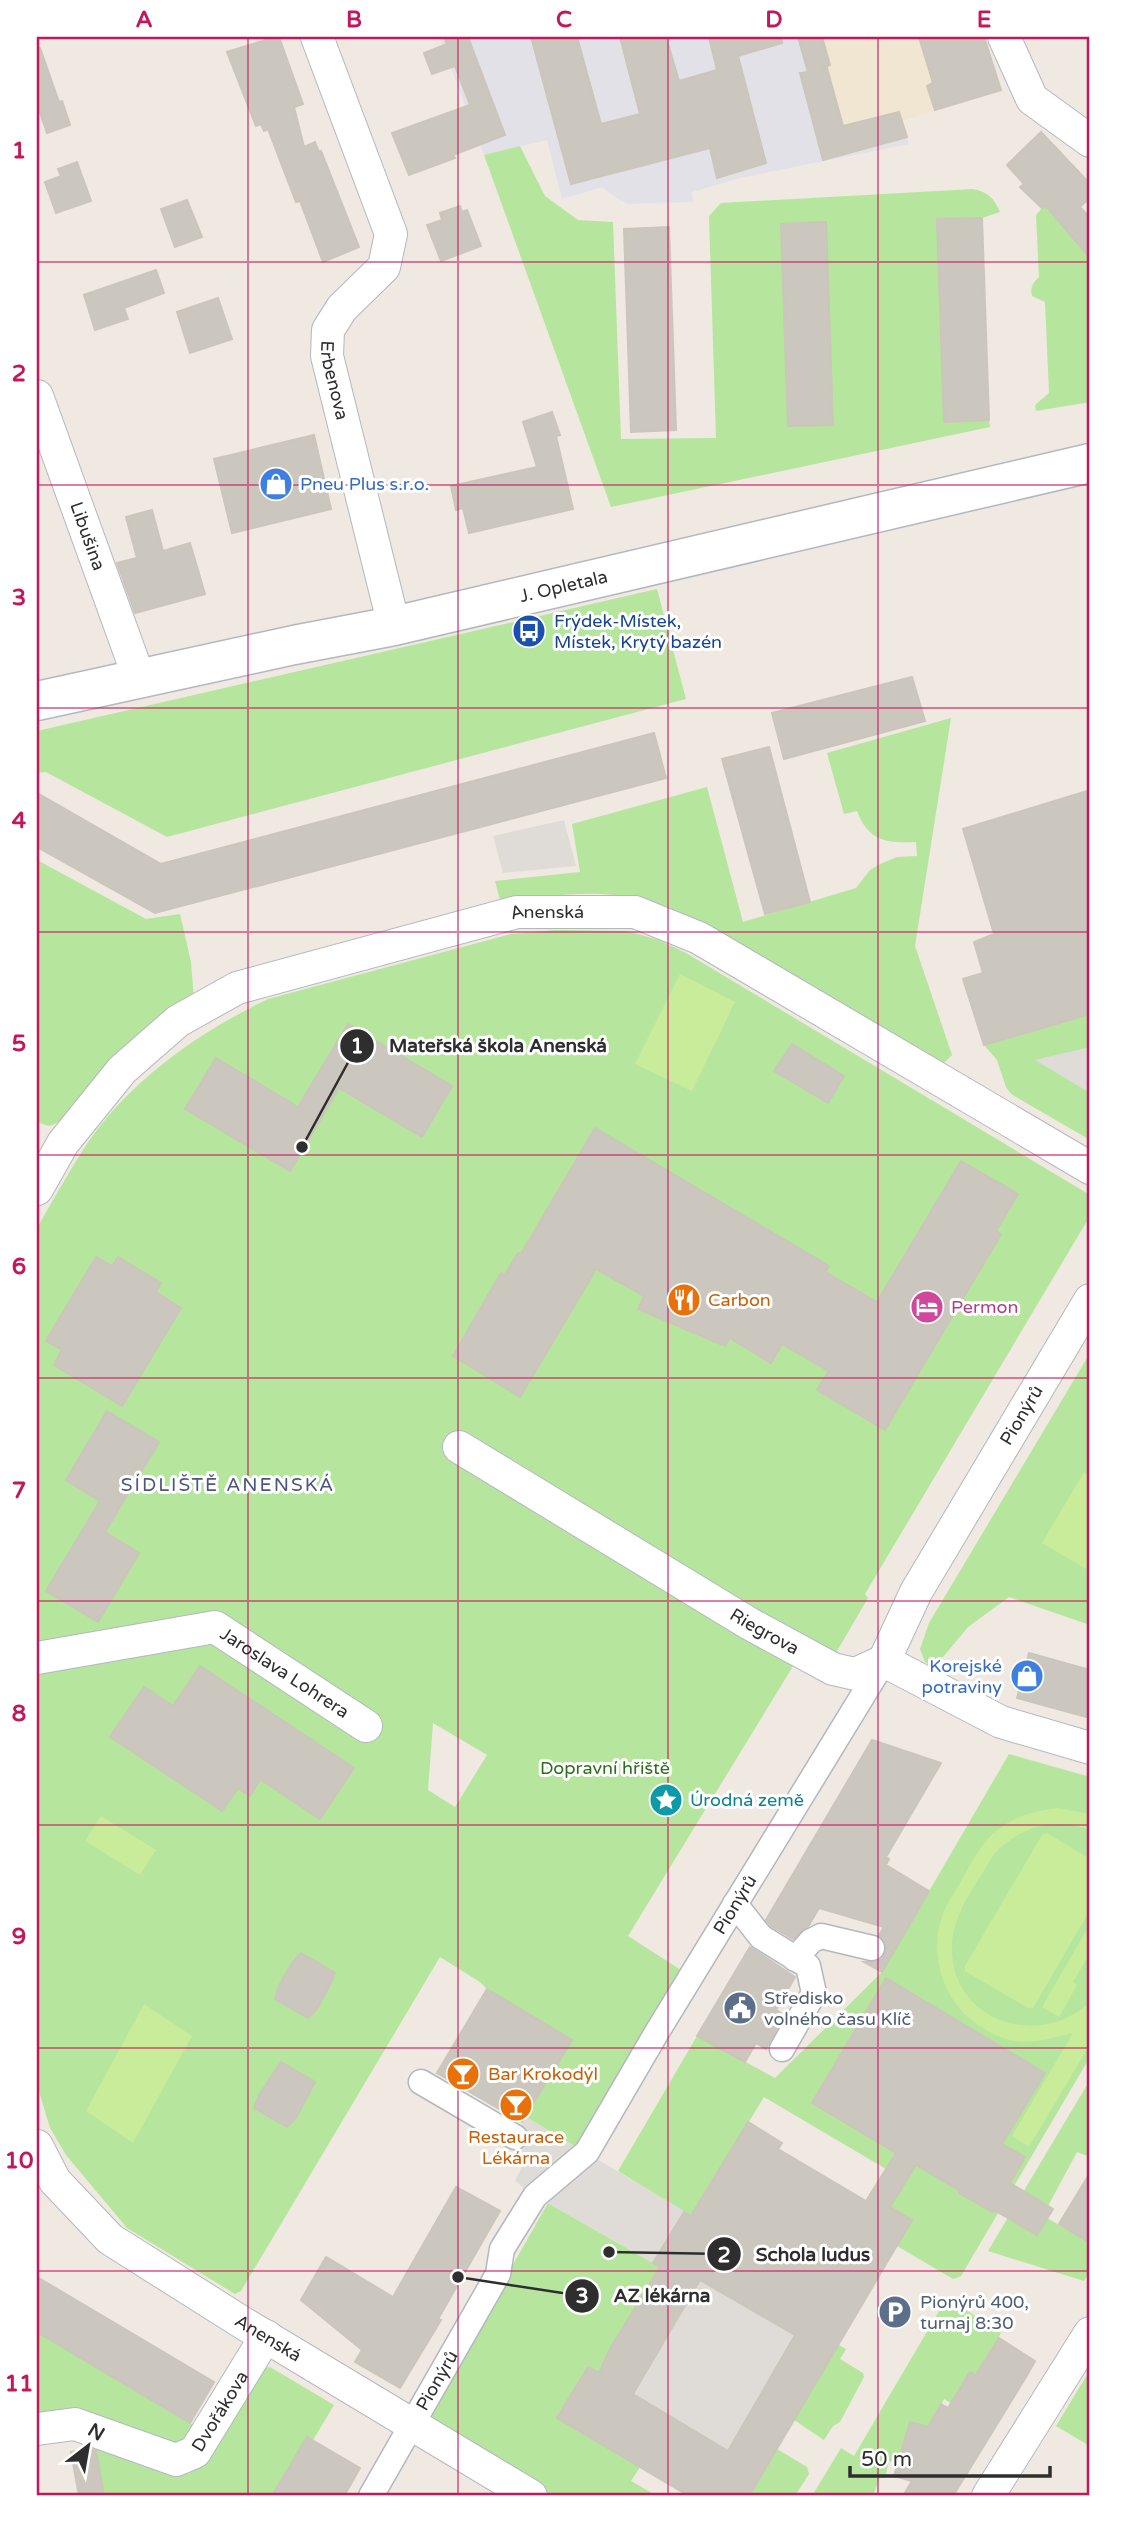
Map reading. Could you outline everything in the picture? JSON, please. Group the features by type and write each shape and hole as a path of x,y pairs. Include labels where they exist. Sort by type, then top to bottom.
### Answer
{"main road":[{"name":"J. Opletala","path":"37,701 394,626 1090,463"}],"street":[{"name":"Erbenova","path":"317,37 391,234 384,267 342,307 328,330 327,356 394,626"},
{"path":"1004,37 1032,99 1090,141"},
{"name":"Libušina","path":"37,396 139,678"},
{"name":"Anenská","path":"37,1189 63,1143 122,1070 177,1021 237,988 517,912 635,912 699,938 1090,1168"},
{"name":"Pionýrů","path":"371,2496 498,2274 502,2249 535,2196 587,2152 884,1661 916,1592 1090,1300"},
{"name":"Riegrova","path":"459,1447 750,1623 832,1669 855,1674 884,1661"},
{"name":"Jaroslava Lohrera","path":"37,1658 215,1628 366,1726"},
{"path":"884,1661 1001,1722 1090,1748"},
{"path":"735,1904 761,1937 808,1966 814,1993 782,2049"},
{"path":"795,1959 811,1941 821,1936 872,1948"},
{"path":"421,2082 515,2137"},
{"name":"Anenská","path":"37,2146 55,2181 110,2239 531,2496"},
{"path":"988,2496 1090,2333"},
{"name":"Dvořákova","path":"37,2429 75,2424 176,2460 195,2452 266,2336"}],"shaded area":[{"path":"439,37 822,37 900,112 909,144 740,178 692,192 693,202 629,204 602,187 562,199 547,140 484,155"},
{"path":"822,37 985,37 1001,90 902,121 899,112 842,127 826,67 830,65"},
{"path":"564,820 576,866 503,873 493,836"},
{"path":"1090,1047 1090,1093 1035,1060"},
{"path":"526,2117 684,2212 653,2263 535,2196 515,2181 527,2156 510,2145"},
{"path":"700,2280 795,2335 728,2451 608,2379 640,2383"}],"green space":[{"path":"520,146 545,196 578,220 613,222 621,439 716,438 709,216 721,203 973,189 990,196 1000,212 982,218 937,219 945,422 989,420 990,427 611,507 484,155"},
{"path":"1045,205 1081,245 1090,236 1090,402 1036,411 1035,405 1049,393 1045,302 1032,296 1031,290 1039,277 1036,215"},
{"path":"657,589 686,699 167,837 46,772 37,773 37,731"},
{"path":"951,718 915,946 952,1055 944,1063 937,1063 708,928 663,906 633,898 596,894 558,895 504,903 500,900 495,881 580,872 572,824 707,787 743,922 856,888 870,870 880,864 897,857 917,856 916,842 896,842 880,838 867,829 857,811 844,814 827,753"},
{"path":"37,860 146,919 180,914 191,962 194,1000 119,1055 91,1083 69,1112 49,1126 37,1122"},
{"name":"Dopravní hřiště","path":"556,930 627,931 659,940 686,953 1090,1195 1090,1216 865,1594 868,1598 826,1670 795,1663 628,1936 681,1970 578,2148 526,2117 571,2040 440,1957 241,2291 235,2294 127,2228 66,2155 50,2128 37,2085 37,1228 83,1150 120,1103 165,1062 215,1028 268,999 511,934","holes":["433,1723 487,1755 455,1807 428,1790"]},
{"path":"680,974 735,1002 692,1091 635,1064"},
{"path":"1090,1014 1090,1140 1011,1094 997,1060 984,1045"},
{"path":"1090,1353 1090,1625 1009,1597 968,1627 934,1668 925,1662 920,1649 929,1623"},
{"path":"1084,1472 1090,1475 1088,1570 1042,1543"},
{"path":"1009,1754 1090,1777 1090,2057 961,2276 953,2279 897,2246 912,2220 887,2205 901,2190 916,2165 993,2212 1025,2158 1002,2144 1045,2073 886,1979 812,2103 896,2153 886,2169 764,2097 691,2216 618,2171 697,2036 775,2078 882,1972"},
{"path":"1058,1808 1090,1814 1090,1830 1051,1824 1026,1831 1004,1845 994,1854 967,1898 953,1933 955,1971 965,1992 981,2009 1000,2020 1023,2025 1046,2024 1069,2017 1090,2002 1090,2044 1029,2147 1012,2136 1073,2033 1023,2042 1002,2038 978,2025 958,2006 943,1980 937,1952 938,1938 947,1905 990,1836 1016,1819"},
{"path":"101,1816 156,1850 140,1875 85,1841"},
{"path":"1047,1833 1090,1859 1090,1910 1033,2008 1028,2008 965,1971 965,1966 1042,1835"},
{"path":"1090,1924 1090,1953 1073,1982 1077,1985 1059,2017 1042,2007"},
{"path":"144,2004 192,2036 133,2143 86,2111"},
{"path":"1090,2080 1090,2157 1077,2152 1048,2206 1040,2201 1024,2227 1037,2235 1047,2218 1090,2243 1090,2271 1084,2281 988,2251"},
{"path":"548,2203 660,2267 599,2373 588,2367 557,2418 640,2467 631,2481 657,2496 554,2496 425,2419"},
{"path":"945,2301 957,2304 1001,2333 978,2374 970,2372 962,2384 959,2408 944,2399 928,2427 910,2422 910,2466 889,2461 885,2478 880,2477 873,2496 812,2496 841,2448 854,2456"},
{"path":"37,2332 199,2429 176,2447 37,2421"},
{"path":"837,2344 846,2349 840,2359 863,2373 864,2377 840,2422 833,2426 824,2440 794,2420"},
{"path":"270,2367 334,2405 313,2440 307,2437 272,2496 103,2496 95,2447 107,2442 189,2474 246,2380 263,2368"},
{"path":"1090,2370 1090,2446 1056,2426"},
{"path":"777,2449 807,2467 809,2474 795,2496 749,2496"}],"building":[{"path":"279,37 303,104 294,107 304,147 315,142 319,152 321,151 359,247 323,262 268,129 264,131 261,124 256,126 227,52"},
{"path":"444,37 468,37 505,135 409,175 392,133 470,105 455,66 432,74 424,53 447,44"},
{"path":"531,37 577,37 601,124 640,114 620,37 666,37 679,81 717,70 709,37 781,37 782,43 738,56 766,163 717,178 710,148 571,184"},
{"path":"798,37 822,37 830,65 820,69 827,68 843,126 899,112 907,137 823,160 800,73 808,72"},
{"path":"919,37 984,37 1001,90 935,110 927,86 933,83"},
{"path":"37,48 40,48 70,125 47,133 37,104"},
{"path":"1041,132 1090,184 1090,197 1080,207 1090,218 1090,258 1045,205 1042,208 1020,187 1024,184 1007,165"},
{"path":"77,162 91,201 56,213 45,182 61,176 58,169"},
{"path":"187,200 202,237 175,247 161,209"},
{"path":"460,206 462,212 467,210 481,246 441,261 427,225 442,220 440,213"},
{"path":"982,218 989,420 944,422 937,219"},
{"path":"826,222 833,425 788,426 781,224"},
{"path":"669,227 676,430 631,432 624,229"},
{"path":"156,270 164,293 124,308 128,319 95,330 84,295"},
{"path":"218,298 232,339 190,353 177,312"},
{"path":"552,412 560,435 556,436 573,509 469,533 463,508 456,510 451,486 537,467 523,422"},
{"path":"314,435 331,509 232,533 214,459"},
{"path":"152,510 163,551 190,543 205,594 135,613 117,563 137,558 126,517"},
{"path":"912,677 925,721 784,759 772,713"},
{"path":"654,733 666,778 155,913 37,847 37,793 161,864"},
{"path":"769,747 810,902 765,914 722,759"},
{"path":"1090,790 1090,1014 984,1045 963,979 983,973 974,942 994,934 963,829"},
{"path":"348,1024 452,1086 422,1137 339,1088 290,1171 185,1109 216,1058 298,1107"},
{"path":"792,1044 844,1076 828,1103 774,1071"},
{"path":"595,1128 829,1266 825,1272 877,1302 961,1161 1018,1194 996,1231 1001,1234 885,1430 817,1390 829,1371 782,1344 771,1363 730,1338 725,1346 638,1309 644,1296 596,1269 520,1397 453,1356 501,1273 505,1275 518,1253 521,1254"},
{"path":"96,1257 112,1266 118,1257 161,1283 156,1292 181,1308 122,1406 54,1365 62,1350 46,1341"},
{"path":"107,1411 159,1442 105,1532 139,1553 98,1622 46,1591 100,1501 66,1480"},
{"path":"1029,1653 1090,1670 1090,1718 1017,1698"},
{"path":"200,1666 354,1768 320,1819 260,1779 250,1796 238,1788 222,1811 110,1737 144,1687 173,1706"},
{"path":"872,1740 941,1763 886,1857 889,1859 886,1865 929,1891 882,1972 864,1962 876,1962 883,1958 886,1944 879,1935 884,1927 819,1908 809,1925 793,1939 766,1920"},
{"path":"750,1947 795,1977 776,2010 784,2015 766,2049 756,2043 745,2062 697,2036"},
{"path":"301,1953 335,1973 317,2009 308,2018 275,1999 292,1963"},
{"path":"886,1978 1045,2073 1002,2144 1025,2157 1010,2183 1053,2209 1037,2235 959,2193 960,2191 916,2165 890,2207 912,2220 749,2496 689,2496 557,2418 588,2367 599,2373 610,2349 660,2267 653,2263 684,2212 691,2216 748,2122 782,2143 778,2149 866,2201 896,2153 812,2103","holes":["700,2280 795,2335 728,2451 633,2394"]},
{"path":"487,1989 572,2040 522,2122 437,2073"},
{"path":"281,2062 315,2082 296,2118 287,2127 254,2108 259,2095"},
{"path":"1090,2173 1090,2243 1059,2224"},
{"path":"456,2187 500,2211 438,2319 441,2320 400,2388 355,2362 362,2350 301,2300 326,2257 393,2297"},
{"path":"37,2277 214,2382 190,2423 37,2332"},
{"path":"999,2338 1035,2361 1026,2377 953,2496 903,2496 912,2481 894,2476 910,2422 928,2427 941,2404 948,2408 970,2372 976,2375"},
{"path":"307,2437 360,2468 344,2496 272,2496"},
{"path":"89,2448 96,2451 104,2496 79,2496 71,2452"}],"place":[{"name":"Pneu Plus s.r.o.","path":"276,484"},
{"name":"Frýdek-Místek, Místek, Krytý bazén","path":"529,631"},
{"name":"Mateřská škola Anenská","path":"302,1147"},
{"name":"Carbon","path":"684,1300"},
{"name":"Permon","path":"927,1307"},
{"name":"Korejské potraviny","path":"1027,1676"},
{"name":"Úrodná země","path":"666,1800"},
{"name":"Středisko volného času Klíč","path":"740,2008"},
{"name":"Bar Krokodýl","path":"463,2074"},
{"name":"Restaurace Lékárna","path":"516,2105"},
{"name":"Schola ludus","path":"609,2252"},
{"name":"AZ lékárna","path":"458,2277"},
{"name":"Pionýrů 400, turnaj 8:30","path":"895,2312"}],"district":[{"name":"SÍDLIŠTĚ ANENSKÁ","path":"228,1484"}]}
